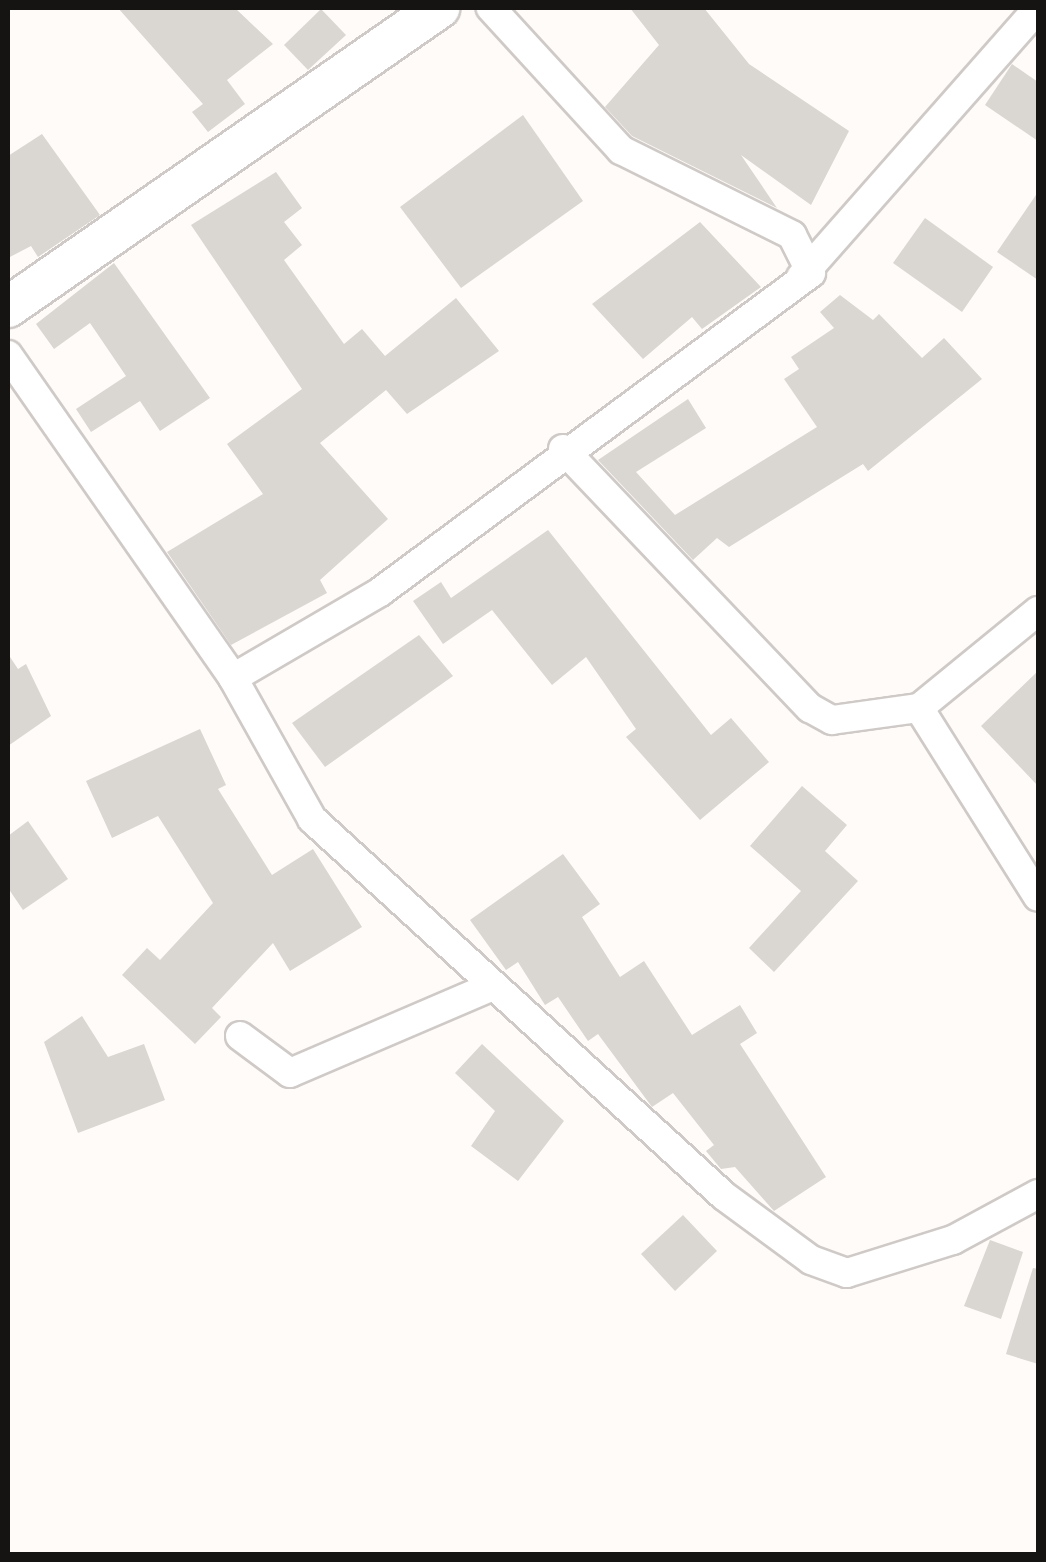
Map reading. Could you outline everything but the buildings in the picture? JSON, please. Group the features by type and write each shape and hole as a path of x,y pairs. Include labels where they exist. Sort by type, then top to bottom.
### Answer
{"street":[{"path":"8,306 438,8"},
{"path":"234,678 380,592 563,449 798,290 810,260 792,235 620,150 492,8"},
{"path":"794,286 1038,8"},
{"path":"8,355 234,678 312,819 724,1196 811,1260 846,1272 953,1240 1038,1194"},
{"path":"563,449 810,708 860,722 919,708 1038,612"},
{"path":"919,708 1038,897"},
{"path":"240,1036 290,1074 493,986"}]}
